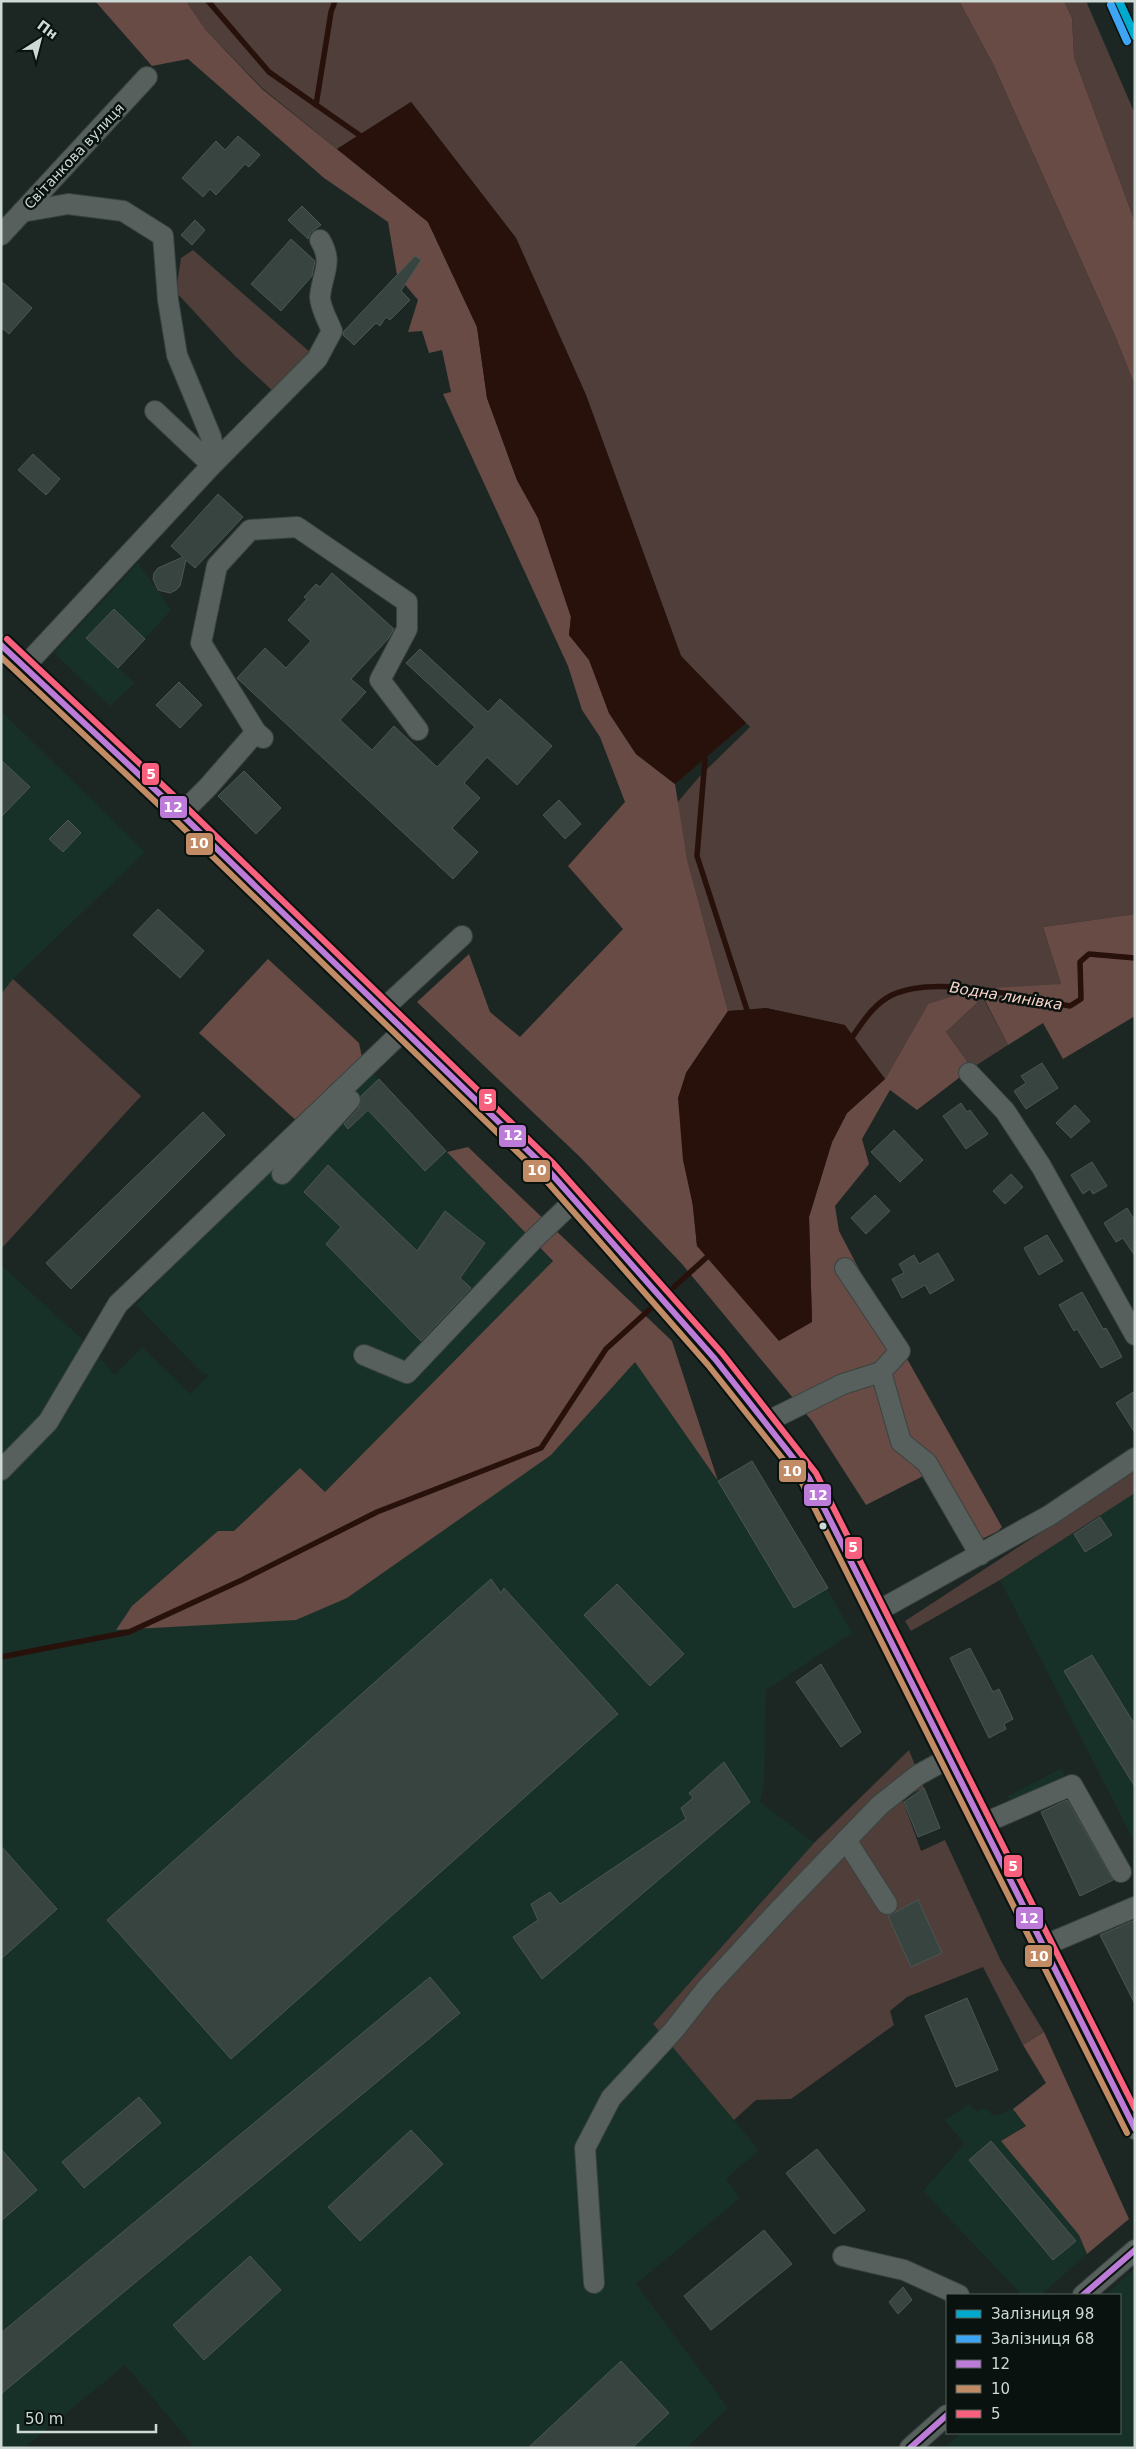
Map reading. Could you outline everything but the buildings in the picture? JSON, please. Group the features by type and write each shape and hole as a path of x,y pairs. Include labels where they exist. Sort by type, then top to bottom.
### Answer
{"street":[{"name":"Світанкова вулиця","path":"1,235 147,78"},
{"path":"22,212 68,204 123,211 163,236 168,300 177,355 211,437 214,447 212,465"},
{"path":"24,667 212,465 317,359 332,331 320,298 327,270 327,252 320,240"},
{"path":"155,411 212,465"},
{"path":"182,814 259,735 202,643 217,566 250,530 297,527 407,602 407,629 380,680 418,730"},
{"path":"1,645 182,814 548,1170 716,1359 809,1478 1135,2129"},
{"path":"382,1009 462,936"},
{"path":"1,1470 48,1422 118,1304 404,1030"},
{"path":"282,1174 335,1115 386,1066"},
{"path":"968,1072 1005,1111 1041,1166 1135,1335"},
{"path":"364,1355 407,1373 533,1240 575,1200"},
{"path":"766,1422 843,1384 881,1372 900,1350 846,1268"},
{"path":"881,1372 901,1442 927,1462 980,1555"},
{"path":"876,1612 1050,1515 1135,1458"},
{"path":"594,2283 585,2148 611,2098 674,2030 707,1988 880,1805 918,1775 949,1758"},
{"path":"982,1824 1072,1786 1121,1872"},
{"path":"846,1840 887,1904"},
{"path":"1043,1946 1135,1907"},
{"path":"1084,2294 1135,2250"},
{"path":"843,2256 904,2270 957,2294"},
{"path":"910,2448 946,2416"}],"shaded area":[{"path":"95,1 186,1 205,29 262,89 428,222 477,327 487,398 517,480 538,518 571,617 569,635 589,659 609,713 636,754 675,784 687,859 728,1011 686,1073 691,1189 697,1246 812,1322 809,1217 832,1142 847,1113 885,1079 928,1004 973,990 977,1003 946,1032 972,1068 917,1110 890,1090 862,1139 869,1164 835,1206 839,1231 893,1334 1002,1527 998,1531 976,1542 935,1470 866,1505 812,1421 682,1264 580,1157 417,1002 469,954 490,1012 520,1037 623,929 568,866 625,802 600,737 582,710 568,666 443,394 451,392 442,350 429,353 422,331 408,332 418,300 397,275 388,222 324,178 188,59 152,66"},
{"path":"186,1 959,1 993,64 1116,338 1135,386 1135,914 1043,927 1061,984 983,998 1008,1045 972,1068 946,1032 977,1003 928,1004 885,1079 844,1025 766,1008 728,1011 687,859 677,803 699,777 750,727 681,656 586,395 516,238 411,102 337,149 262,88 205,29"},
{"path":"959,1 1064,1 1072,18 1074,57 1135,222 1135,386 1116,338 993,64"},
{"path":"1064,1 1086,1 1135,114 1135,222 1074,57 1072,18"},
{"path":"411,102 516,238 586,395 681,656 746,723 675,784 636,754 609,713 589,660 569,635 571,617 538,518 517,480 487,398 477,327 428,222 337,149"},
{"path":"193,250 311,353 275,393 236,357 176,292 181,258"},
{"path":"138,563 171,610 118,668 135,683 110,706 54,653"},
{"path":"1,711 145,852 13,979 1,994"},
{"path":"1135,914 1135,1016 1063,1059 1043,1023 1008,1045 979,989 1061,984 1043,927"},
{"path":"268,959 359,1043 363,1062 300,1124 199,1033"},
{"path":"13,979 141,1096 1,1249 1,994"},
{"path":"766,1008 845,1025 885,1079 847,1113 832,1142 809,1217 812,1322 779,1341 697,1246 693,1206 683,1160 678,1098 686,1073 728,1011"},
{"path":"371,1071 605,1317 718,1481 827,1588 852,1633 766,1690 764,1786 760,1802 814,1843 653,2024 759,2150 726,2179 740,2198 636,2284 728,2408 686,2448 195,2448 125,2365 24,2448 1,2448 1,1265 83,1340 115,1375 142,1347 190,1394 209,1375 203,1374 136,1305 185,1252"},
{"path":"468,1147 672,1341 718,1481 635,1362 551,1455 347,1598 296,1620 116,1630 132,1606 218,1531 234,1531 300,1468 325,1492 553,1261 447,1152"},
{"path":"1135,1471 1135,1493 1000,1580 911,1631 905,1621"},
{"path":"1135,1493 1135,1843 1000,1580"},
{"path":"909,1750 924,1788 902,1798 921,1851 945,1840 1001,1961 1044,2032 1023,2045 983,1967 907,1997 890,2011 894,2025 791,2099 756,2100 734,2120 653,2024 814,1843"},
{"path":"1062,1768 1065,1778 1013,1808 1008,1796"},
{"path":"1044,2032 1129,2219 1087,2254 1079,2235 1001,2141 1026,2126 1013,2109 1046,2083 1023,2045"},
{"path":"969,2104 977,2111 985,2108 994,2116 1013,2109 1026,2125 1002,2140 1079,2235 1087,2254 1042,2294 1021,2294 923,2191 964,2144 945,2120"},
{"path":"1135,2268 1135,2448 945,2448 960,2434 1121,2434 1121,2294 1107,2294"}],"waterway":[{"path":"208,1 269,72 365,139"},
{"path":"316,105 331,12 335,1"},
{"path":"701,755 705,759 697,856 747,1010"},
{"name":"Водна линівка","path":"853,1036 880,1003 892,995 910,989 932,987 979,989 1070,1006 1081,999 1080,962 1089,954 1135,958"},
{"path":"674,1287 707,1257"},
{"path":"1,1657 129,1632 242,1580 377,1512 541,1448 606,1349 650,1309"}],"rail line":[{"name":"98","path":"1119,1 1135,36"},
{"name":"68","path":"1111,5 1127,41"}],"transit line":[{"name":"5","path":"7,639 187,808 554,1164 722,1353 816,1473 1135,2109"},
{"name":"12","path":"1,645 181,814 548,1170 715,1359 809,1478 1135,2129"},
{"name":"10","path":"1,657 175,820 542,1176 708,1365 802,1483 1127,2133"},
{"name":"12","path":"1084,2294 1135,2250"},
{"name":"12","path":"910,2448 946,2416"}]}
